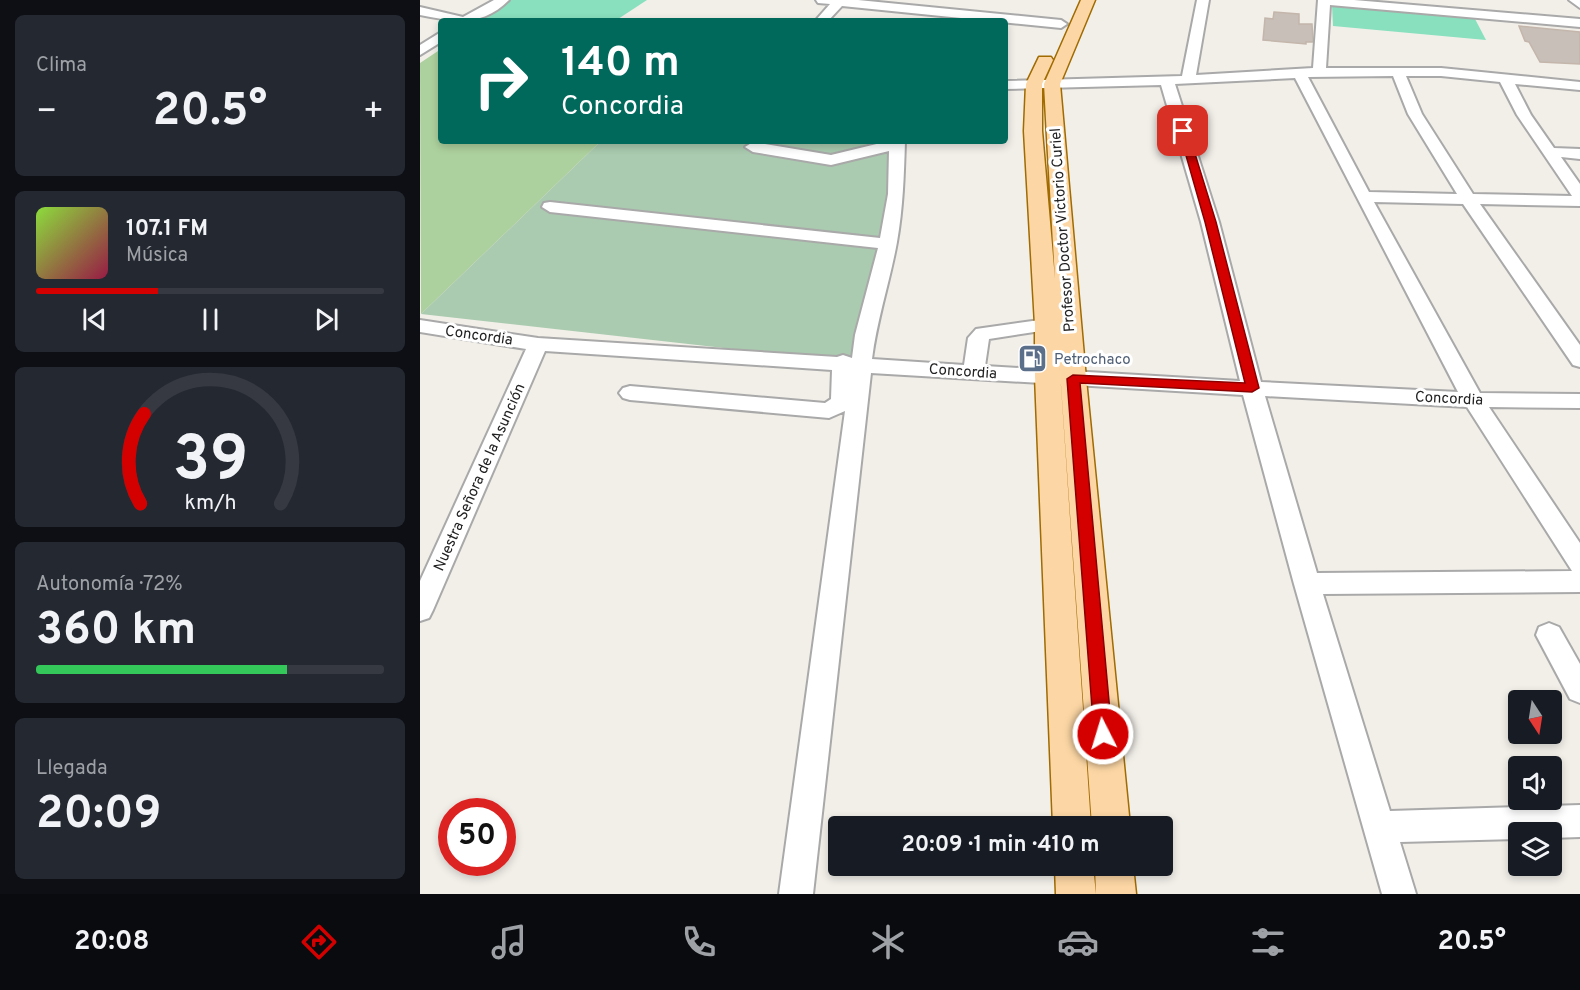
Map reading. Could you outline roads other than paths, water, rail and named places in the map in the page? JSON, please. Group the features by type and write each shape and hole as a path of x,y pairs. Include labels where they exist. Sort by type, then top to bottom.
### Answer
{"main road":[{"name":"Profesor Doctor Victorio Curiel","path":"1072,0 1061,24 1043,84 1033,131 1047,325 1060,378 1110,816"},
{"name":"Profesor Doctor Victorio Curiel","path":"1072,816 1060,378 1043,84 1088,0"},
{"path":"1075,876 1076,894"},
{"path":"1115,876 1116,894"}],"street":[{"path":"470,18 503,0"},
{"path":"822,0 965,18"},
{"path":"949,17 961,0"},
{"path":"1188,80 1203,0"},
{"path":"1319,72 1324,0 1580,23"},
{"path":"1575,0 1580,4"},
{"path":"824,18 840,1"},
{"path":"420,11 452,18"},
{"path":"1008,21 1061,24"},
{"path":"420,51 438,38"},
{"path":"1008,86 1167,81 1319,72 1441,72 1580,86"},
{"path":"1398,72 1415,114 1467,197 1580,360"},
{"path":"1299,73 1473,400 1580,563"},
{"path":"1504,78 1548,152 1580,196"},
{"path":"1167,81 1210,222 1252,388 1307,584 1399,894"},
{"path":"753,147 831,160 843,159 892,144"},
{"path":"630,393 829,411 842,402 888,244 897,187 896,144"},
{"path":"1548,152 1580,154"},
{"path":"1363,196 1580,201"},
{"path":"550,207 888,244"},
{"path":"974,371 978,338 983,333 1047,325"},
{"name":"Concordia","path":"420,326 538,344 1060,378 1473,400 1580,401"},
{"name":"Nuestra Señora de la Asunción","path":"420,610 538,344"},
{"path":"796,894 853,363"},
{"path":"1307,584 1580,581"},
{"path":"1549,635 1580,690"},
{"path":"1379,827 1580,821"}],"place":[{"name":"Petrochaco","path":"1033,359"}]}
